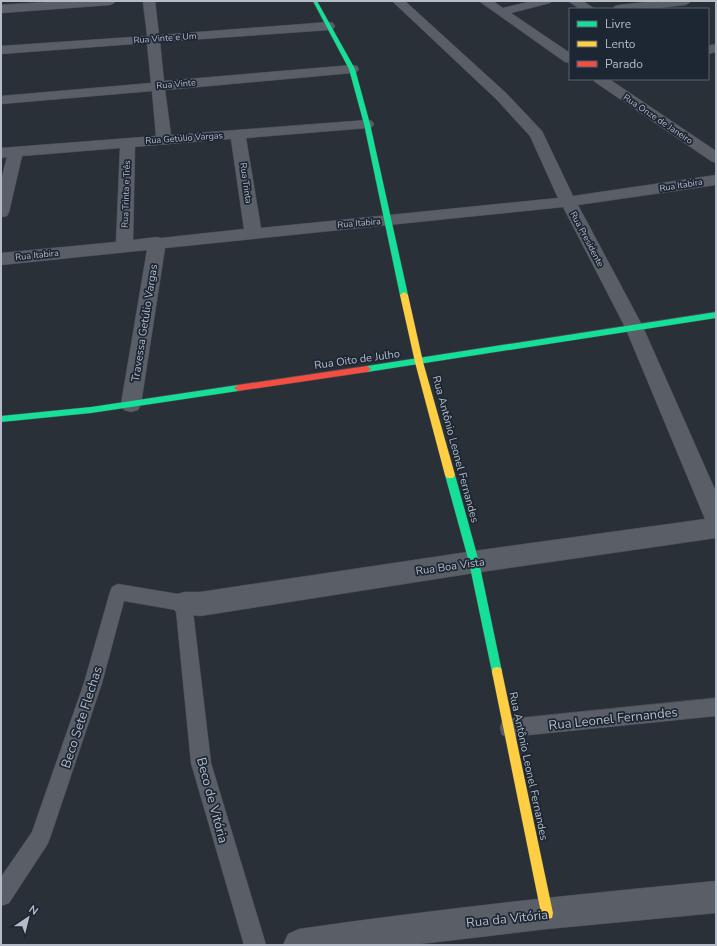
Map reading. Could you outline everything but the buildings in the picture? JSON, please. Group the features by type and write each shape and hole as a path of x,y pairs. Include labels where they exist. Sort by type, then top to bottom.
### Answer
{"street":[{"path":"1,9 110,1"},
{"path":"149,1 164,139"},
{"name":"Rua Antônio Leonel Fernandes","path":"315,1 352,69 367,124 420,362 474,562 547,913"},
{"name":"Rua Presidente","path":"398,1 500,96 537,134 568,202 634,327 716,518"},
{"path":"485,1 569,58"},
{"path":"501,12 546,1"},
{"path":"574,1 587,8"},
{"path":"624,8 652,3 685,1"},
{"name":"Rua Vinte e Um","path":"1,50 329,26"},
{"name":"Rua Vinte","path":"1,100 352,69"},
{"name":"Rua Onze de Janeiro","path":"601,80 716,158"},
{"name":"Rua Getúlio Vargas","path":"9,152 367,124"},
{"name":"Rua Trinta","path":"238,134 253,233"},
{"name":"Rua Trinta e Três","path":"124,246 128,142"},
{"path":"1,212 9,152"},
{"name":"Rua Itabira","path":"1,259 156,242 388,221 568,202 716,180"},
{"name":"Travessa Getúlio Vargas","path":"131,404 156,242"},
{"name":"Rua Oito de Julho","path":"1,419 46,416 420,362 716,315"},
{"name":"Rua Boa Vista","path":"184,604 208,602 474,562 716,528"},
{"name":"Rua da Vitória","path":"299,945 426,927 547,913 716,897"}],"lane":[{"name":"Beco Sete Flechas","path":"1,895 40,838 93,683 118,592 184,604"},
{"name":"Beco de Vitória","path":"184,604 201,763 255,945"},
{"name":"Rua Leonel Fernandes","path":"509,728 716,707"}],"traffic: fast":[{"path":"315,1 352,69 367,124 404,295"},
{"path":"367,369 716,315"},
{"path":"1,419 91,410 238,388"},
{"path":"450,475 474,562 497,672"}],"traffic: slow":[{"path":"404,295 419,362 450,475"},
{"path":"497,672 547,913"}],"traffic: jam":[{"path":"238,388 367,369"}]}
